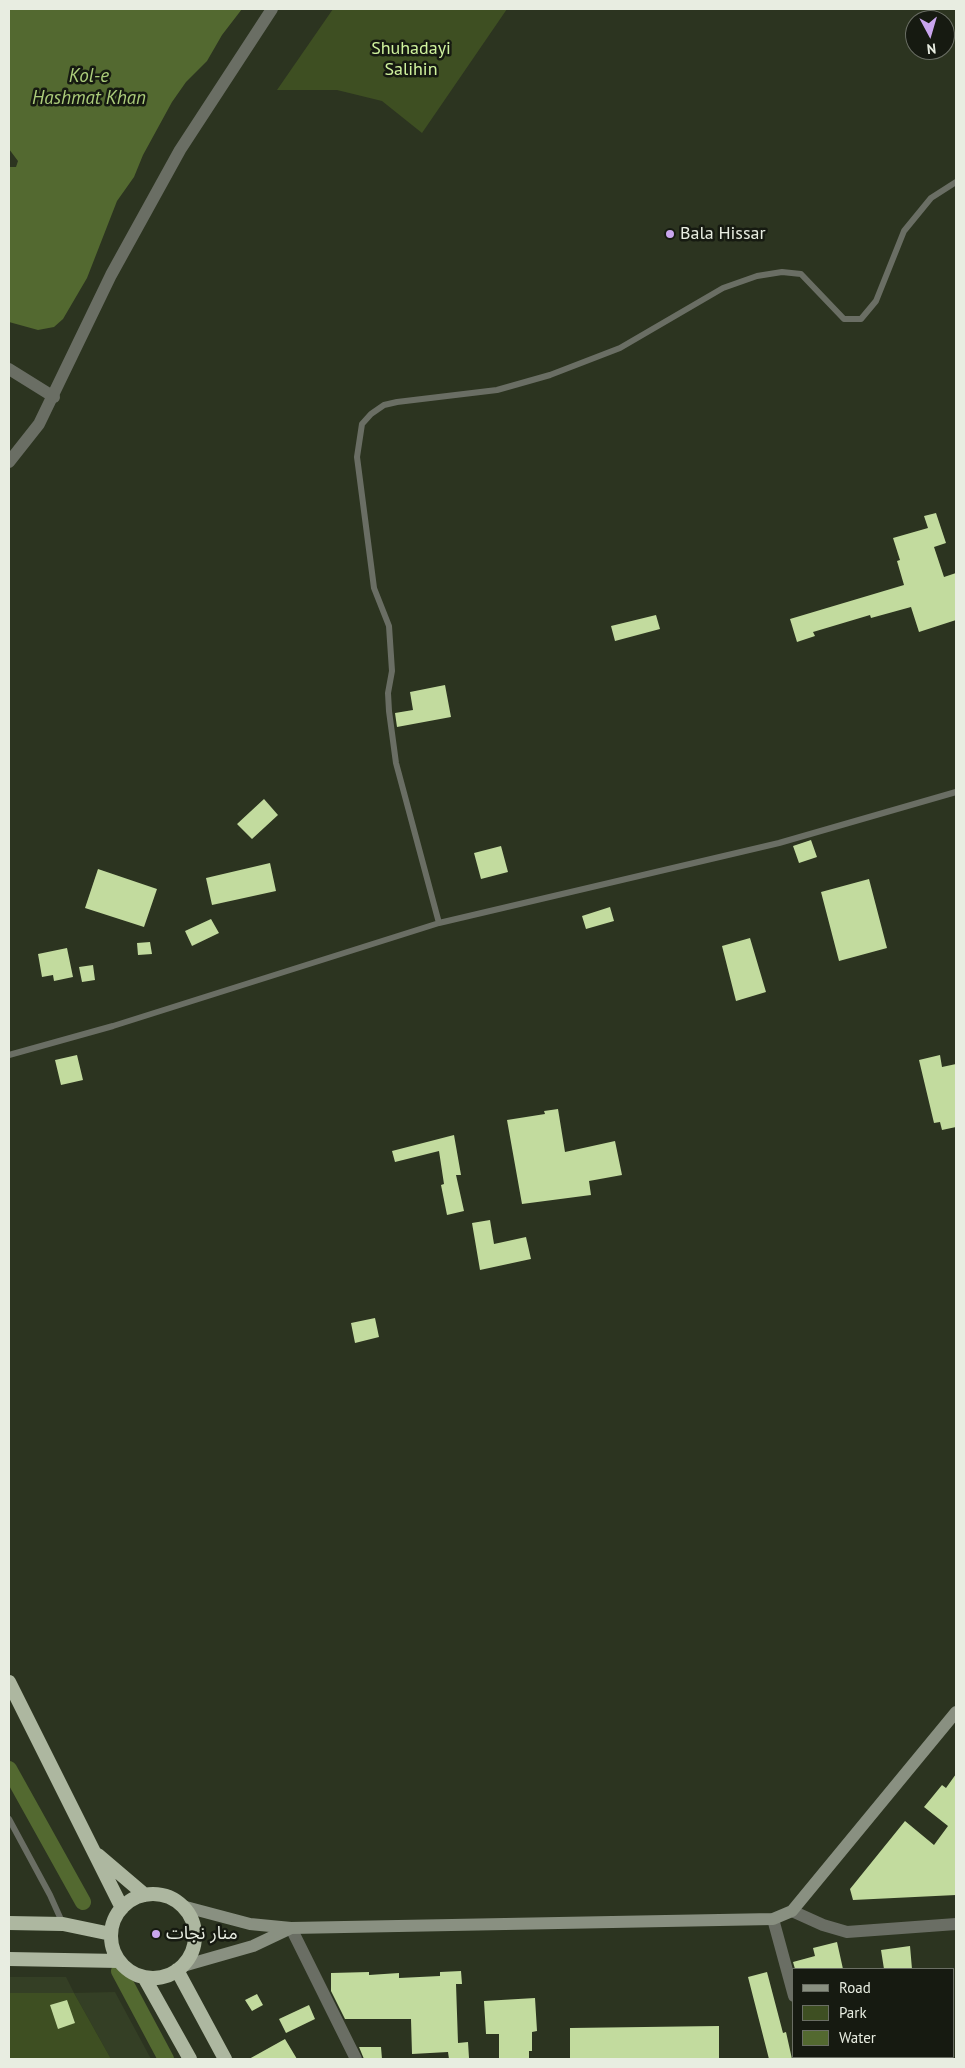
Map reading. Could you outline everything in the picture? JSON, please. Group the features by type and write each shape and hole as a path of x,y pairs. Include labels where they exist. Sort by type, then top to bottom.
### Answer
{"highway":[{"path":"9,1682 122,1908"},
{"path":"92,1850 145,1895"},
{"path":"145,1895 165,1896 182,1906 190,1916 195,1942 191,1955 180,1968 157,1978 144,1977 130,1971 119,1961 113,1948 111,1934 114,1920 122,1908 132,1900 145,1895"},
{"path":"9,1923 62,1924 111,1934"},
{"path":"9,1959 119,1961"},
{"path":"180,1968 225,2059"},
{"path":"144,1977 190,2059"}],"main road":[{"path":"182,1906 250,1924 291,1928 772,1919 792,1911 956,1712"},
{"path":"180,1968 253,1946 291,1928"}],"street":[{"path":"9,462 39,424 54,397 111,275 180,150 272,9"},
{"path":"9,369 54,397"},
{"path":"792,1911 822,1925 847,1932 956,1924"},
{"path":"772,1919 792,1989"},
{"path":"291,1928 356,2059"}],"lane":[{"path":"439,923 396,763 388,711 388,693 392,671 389,626 374,588 356,457 362,424 371,414 384,405 497,390 550,375 620,348 723,288 757,276 782,272 801,274 844,320 861,319 876,301 904,231 931,198 956,182"},
{"path":"9,1055 113,1026 439,923 779,843 956,792"},
{"path":"9,1819 50,1894 62,1924"}],"shaded area":[{"path":"9,1977 66,1977 74,1993 9,1993"},
{"path":"115,1992 151,2059 111,2059 74,1993"}],"green space":[{"name":"Shuhadayi Salihin","path":"333,9 507,9 422,133 382,101 337,90 277,90"},
{"path":"9,1993 74,1993 111,2059 9,2059"}],"water":[{"name":"Kol-e Hashmat Khan","path":"9,9 242,9 222,35 207,61 186,82 172,102 143,155 134,177 117,201 87,278 63,319 54,327 38,330 9,322 9,167 16,167 18,161 9,149"}],"building":[{"path":"936,513 946,543 934,547 944,577 956,573 956,620 919,632 911,607 871,618 870,615 813,632 815,636 797,642 790,619 904,585 897,561 900,560 893,538 928,528 924,516"},
{"path":"656,615 660,629 615,641 611,626"},
{"path":"445,685 451,717 397,727 395,713 413,710 410,692"},
{"path":"264,799 278,815 252,839 237,824"},
{"path":"811,840 817,857 799,863 793,846"},
{"path":"501,846 508,872 481,879 474,853"},
{"path":"270,863 276,891 212,905 206,878"},
{"path":"98,869 157,889 144,927 85,908"},
{"path":"869,879 887,948 839,961 821,892"},
{"path":"610,907 614,921 586,929 582,916"},
{"path":"211,919 219,933 192,946 185,931"},
{"path":"750,938 766,992 736,1001 722,946"},
{"path":"150,942 152,954 138,955 137,943"},
{"path":"67,948 73,977 54,981 53,975 42,977 38,954"},
{"path":"93,965 95,980 82,982 79,967"},
{"path":"77,1055 83,1080 61,1085 55,1060"},
{"path":"940,1055 942,1067 956,1064 956,1127 942,1130 940,1122 934,1123 919,1060"},
{"path":"558,1109 565,1152 615,1141 622,1175 589,1181 591,1195 522,1204 507,1120 545,1114 544,1111"},
{"path":"454,1135 461,1175 456,1175 464,1211 447,1215 441,1185 444,1184 439,1151 395,1162 392,1151"},
{"path":"490,1220 494,1244 526,1237 531,1259 480,1270 472,1223"},
{"path":"375,1318 379,1337 355,1343 351,1323"},
{"path":"956,1774 956,1895 853,1900 850,1889 905,1821 934,1845 948,1826 924,1807 942,1785 946,1788"},
{"path":"837,1942 843,1968 795,1968 793,1962 815,1956 813,1948"},
{"path":"910,1946 912,1968 884,1968 881,1950"},
{"path":"461,1971 462,1984 456,1984 458,2043 468,2042 469,2058 449,2059 448,2052 412,2054 411,2019 345,2019 331,1991 331,1973 369,1972 369,1975 399,1973 399,1978 440,1976 440,1972"},
{"path":"767,1972 783,2033 786,2032 792,2059 769,2059 748,1977"},
{"path":"257,1994 263,2005 252,2011 245,2000"},
{"path":"535,1998 537,2031 532,2032 532,2051 529,2051 529,2059 499,2059 499,2034 486,2034 484,2001"},
{"path":"67,2000 75,2023 58,2029 50,2005"},
{"path":"309,2005 315,2019 286,2033 279,2019"},
{"path":"719,2026 719,2059 570,2059 570,2028"},
{"path":"285,2039 297,2059 249,2059"},
{"path":"359,2047 381,2047 382,2059 364,2059"}],"waterway":[{"path":"9,1769 83,1902"},
{"path":"119,1971 166,2059"}],"place":[{"name":"Bala Hissar","path":"670,234"},
{"name":"منار نجات","path":"156,1934"}]}
